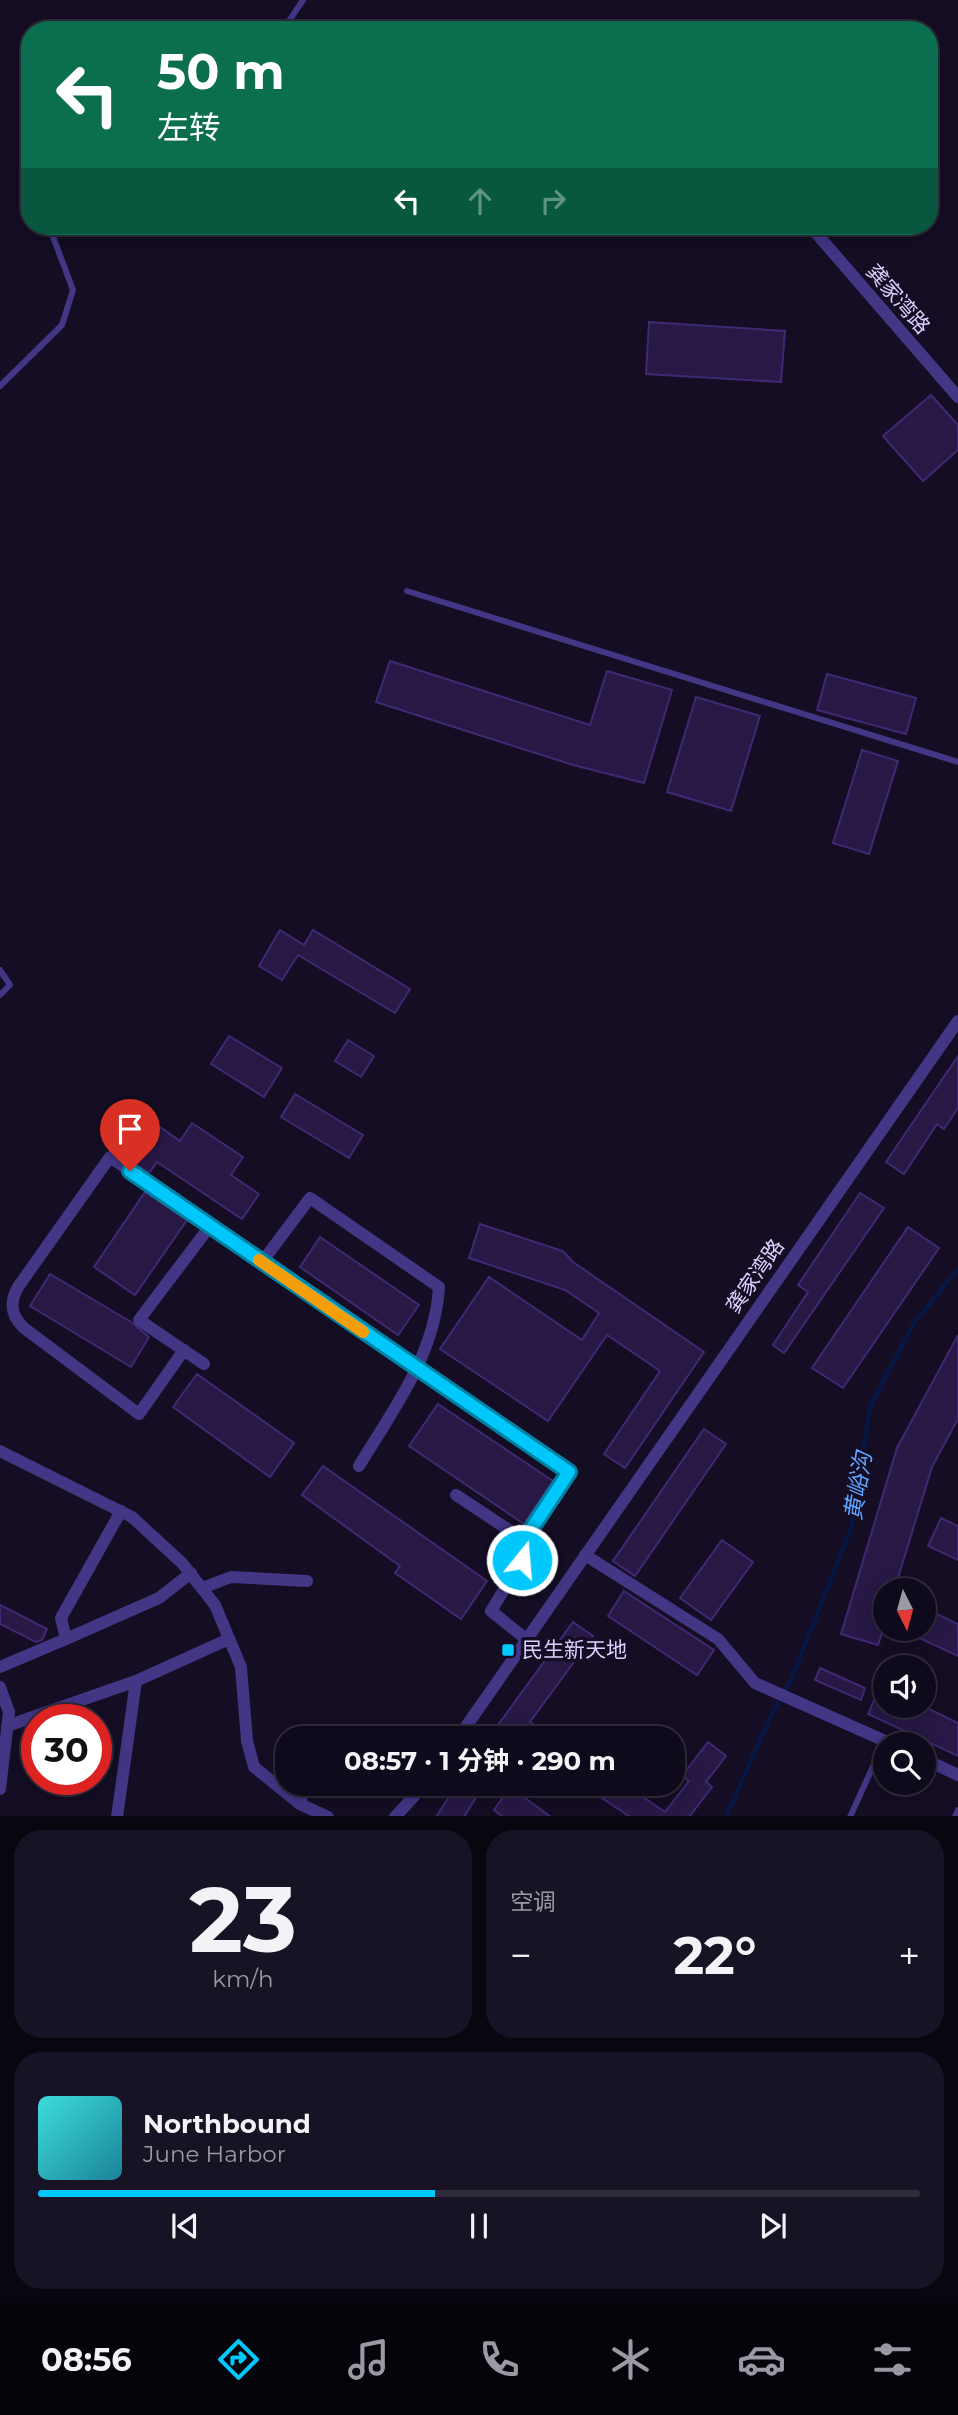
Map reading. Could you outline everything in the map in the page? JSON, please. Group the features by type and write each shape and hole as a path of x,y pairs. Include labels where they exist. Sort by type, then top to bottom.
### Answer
{"street":[{"name":"龚家湾路","path":"818,235 958,397"},
{"name":"龚家湾路","path":"466,1726 958,1021"},
{"path":"184,1350 139,1414 24,1328 13,1313 13,1295 110,1157 569,1472 524,1540 522,1560 491,1611 526,1639"},
{"path":"262,1262 310,1198 439,1287 438,1313 418,1370 359,1466"},
{"path":"204,1364 139,1320 210,1226"},
{"path":"0,1451 132,1517 191,1573 215,1605 241,1667 247,1741 254,1767 300,1804 328,1816"},
{"path":"456,1495 524,1540"},
{"path":"66,1639 61,1618 121,1511"},
{"path":"584,1555 718,1639 755,1683 873,1734"},
{"path":"0,1667 159,1598 191,1573"},
{"path":"202,1588 230,1577 307,1581"},
{"path":"7,1726 136,1681 229,1639"},
{"path":"117,1816 136,1681"},
{"path":"0,1687 9,1712 0,1789"},
{"path":"936,1765 958,1775"},
{"path":"300,1804 302,1796"},
{"path":"395,1816 414,1796"}],"lane":[{"path":"289,21 303,0"},
{"path":"0,386 62,326 73,290 52,235"},
{"path":"407,591 958,762"},
{"path":"0,970 10,985 0,995"},
{"path":"850,1816 873,1773"},
{"path":"955,1816 958,1810"}],"building":[{"path":"649,322 785,331 781,382 646,374"},
{"path":"931,395 958,425 958,450 923,481 883,436"},
{"path":"390,661 590,725 607,671 672,690 644,783 573,765 376,702"},
{"path":"827,674 916,698 906,734 817,710"},
{"path":"696,697 760,716 731,811 667,792"},
{"path":"862,750 898,761 869,854 833,843"},
{"path":"280,930 304,945 313,930 410,989 395,1013 298,955 282,980 259,966"},
{"path":"229,1036 282,1068 264,1097 211,1064"},
{"path":"348,1040 374,1056 361,1077 335,1061"},
{"path":"958,1056 958,1108 944,1129 937,1124 904,1174 886,1162"},
{"path":"295,1094 363,1135 349,1158 281,1117"},
{"path":"192,1123 243,1157 231,1175 259,1194 242,1219 157,1162 149,1173 135,1164 160,1127 180,1141"},
{"path":"145,1192 187,1220 135,1295 94,1267"},
{"path":"860,1193 884,1208 784,1353 773,1345 808,1292 798,1285"},
{"path":"480,1224 563,1251 573,1262 704,1352 625,1468 604,1454 660,1371 607,1335 548,1421 440,1349 489,1277 582,1340 599,1313 565,1290 469,1258"},
{"path":"908,1227 939,1248 843,1388 812,1368"},
{"path":"320,1237 419,1305 398,1335 300,1267"},
{"path":"50,1274 131,1322 149,1337 131,1367 30,1306"},
{"path":"958,1335 958,1419 932,1467 898,1578 873,1578 873,1642 879,1642 878,1645 841,1634 897,1448"},
{"path":"197,1374 294,1443 270,1477 173,1407"},
{"path":"438,1404 553,1481 524,1524 409,1446"},
{"path":"704,1429 726,1444 635,1576 613,1561"},
{"path":"323,1466 487,1581 461,1619 395,1573 400,1566 302,1495"},
{"path":"941,1518 958,1526 958,1560 928,1546"},
{"path":"722,1540 753,1562 711,1620 680,1598"},
{"path":"624,1591 714,1650 697,1675 608,1616"},
{"path":"0,1605 47,1629 42,1640 36,1642 0,1624"},
{"path":"936,1614 958,1624 958,1656 928,1642 936,1642"},
{"path":"573,1622 593,1636 530,1722 536,1726 498,1725"},
{"path":"820,1668 865,1688 861,1700 815,1680"},
{"path":"873,1702 873,1716 868,1714"},
{"path":"936,1712 958,1723 958,1756 936,1746 936,1732 907,1732 877,1718 936,1718"},
{"path":"708,1742 726,1756 706,1782 712,1787 690,1816 629,1816 599,1796 641,1796 665,1812 677,1796 685,1796 685,1786 689,1781 685,1778 685,1772"},
{"path":"450,1796 477,1796 465,1816 437,1816"},
{"path":"504,1796 522,1796 550,1816 502,1816 494,1810"}],"waterway":[{"name":"黄峪沟","path":"726,1816 772,1713 791,1680 852,1526 870,1407 914,1323 958,1269"}],"slow traffic":[{"path":"259,1260 363,1332"}],"place":[{"name":"民生新天地","path":"508,1650"}],"route":[{"path":"130,1171 569,1472 524,1540 522,1560"}]}
